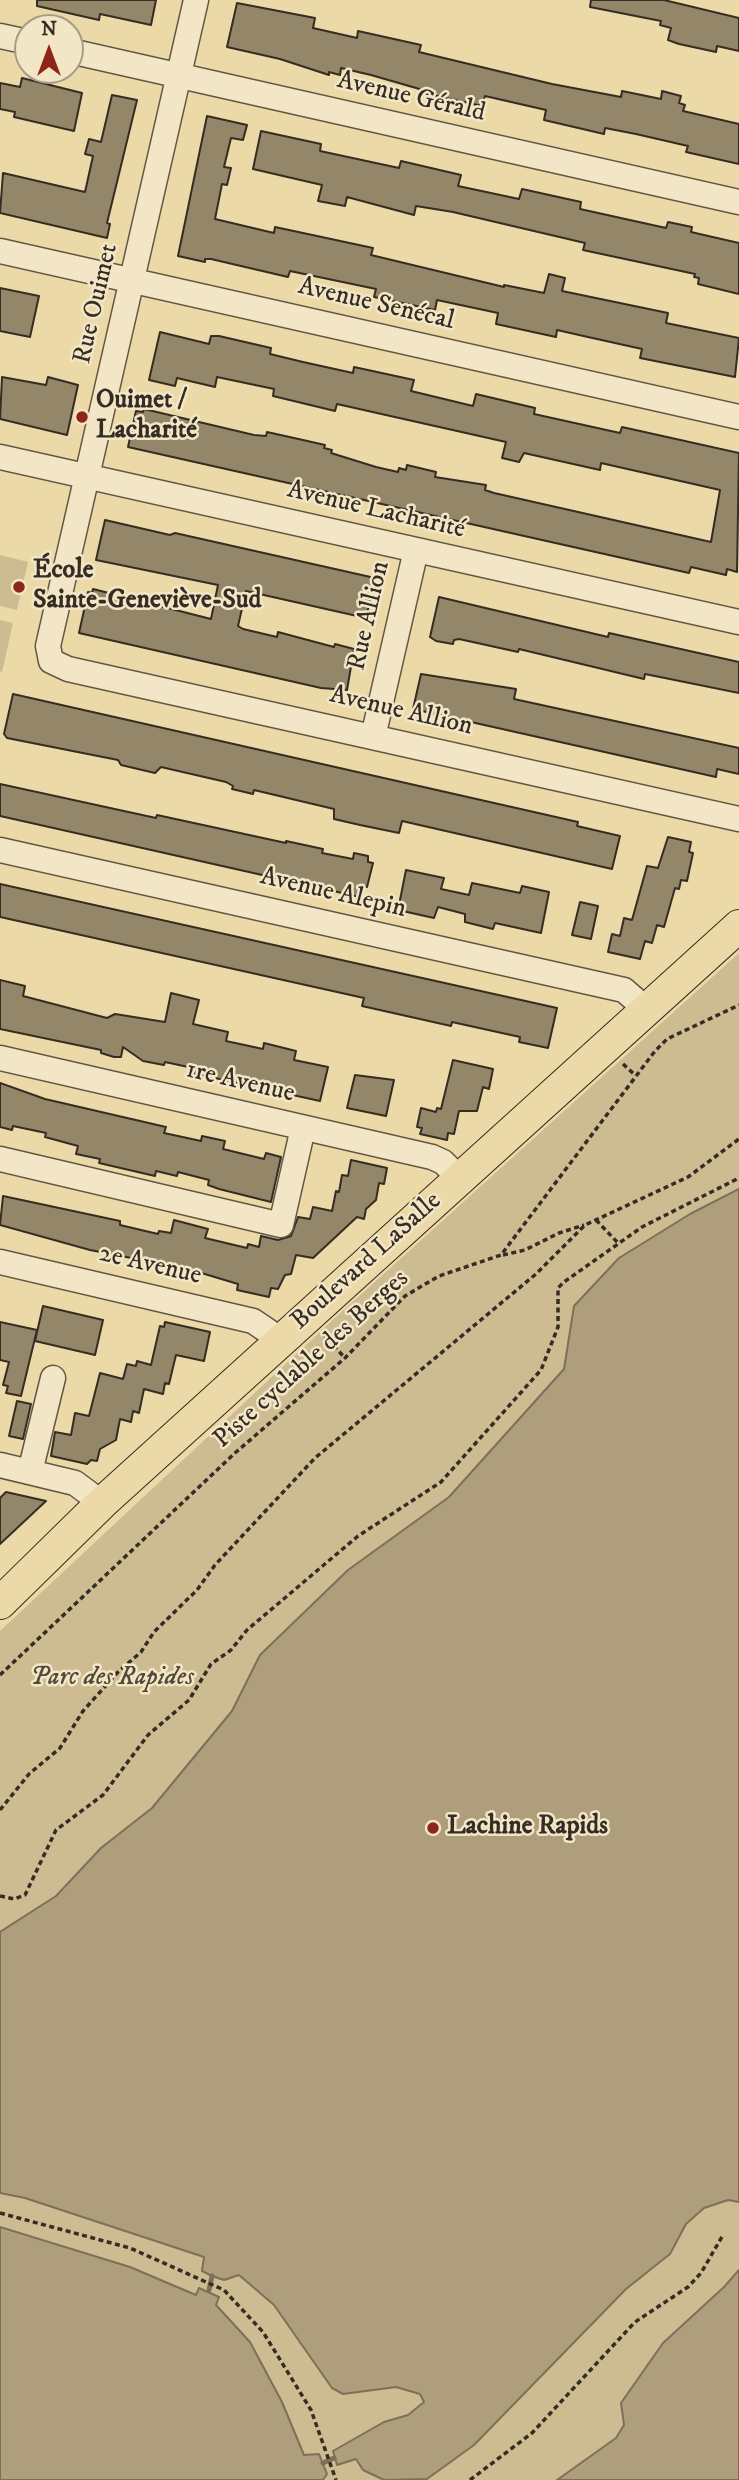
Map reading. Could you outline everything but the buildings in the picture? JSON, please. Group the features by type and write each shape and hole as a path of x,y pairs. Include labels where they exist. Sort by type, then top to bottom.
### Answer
{"main road":[{"name":"Boulevard LaSalle","path":"0,1603 102,1503 739,926"}],"street":[{"name":"Rue Ouimet","path":"51,662 48,646 196,0"},
{"name":"Avenue Gérald","path":"84,54 739,202"},
{"name":"Avenue Senécal","path":"0,251 739,417"},
{"name":"Avenue Lacharité","path":"0,457 739,622"},
{"name":"Rue Allion","path":"373,737 416,550"},
{"name":"Avenue Allion","path":"51,662 68,669 739,819"},
{"name":"Avenue Alepin","path":"0,850 617,989 627,992 647,1010"},
{"name":"1re Avenue","path":"0,1058 438,1159 460,1179"},
{"path":"0,1159 281,1225 303,1128"},
{"name":"2e Avenue","path":"0,1262 253,1321 281,1340"},
{"path":"30,1472 53,1378"},
{"path":"0,1465 75,1483 102,1503"}],"path":[{"path":"501,1255 655,1051 667,1039 739,1005"},
{"path":"0,1810 29,1773 60,1748 69,1729 109,1682 141,1652 154,1632 197,1590 215,1565 315,1458 536,1274 585,1225 688,1177 739,1139"},
{"path":"0,1896 13,1899 24,1895 56,1830 103,1795 148,1735 189,1700 211,1664 231,1650 247,1630 358,1536 441,1482 541,1370 558,1327 558,1289 579,1269 642,1227 739,1178"},
{"path":"595,1220 619,1244"},
{"name":"Piste cyclable des Berges","path":"0,1675 235,1453 345,1358 405,1296 439,1276 501,1255 525,1250 575,1226 585,1225"},
{"path":"316,1326 345,1358"},
{"path":"0,2213 130,2248 225,2290 263,2332 311,2410 336,2480"},
{"path":"470,2480 532,2433 635,2322 688,2287 701,2273 723,2235"}],"green space":[{"path":"0,555 28,562 17,610 0,606"},
{"path":"0,620 13,623 2,672 0,671"},
{"name":"Lachine Rapids","path":"739,953 739,2480 0,2480 0,1631 336,1317"}],"shaded area":[{"name":"Lachine Rapids","path":"739,1189 739,2202 728,2200 704,2208 686,2224 670,2254 626,2289 474,2445 427,2479 384,2480 363,2470 356,2459 337,2465 333,2451 384,2422 408,2415 424,2402 420,2394 396,2387 343,2394 332,2388 274,2305 239,2275 224,2280 212,2276 202,2271 204,2257 25,2198 0,2193 0,1932 56,1896 101,1848 152,1808 232,1711 260,1655 348,1570 449,1497 564,1369 574,1306 619,1258 690,1214"},
{"path":"0,2227 130,2267 196,2295 199,2288 219,2297 216,2305 250,2342 282,2402 304,2455 319,2454 327,2474 323,2480 0,2480"},
{"path":"739,2270 739,2480 557,2480 616,2438 624,2425 621,2403 663,2343"}],"waterway":[{"path":"209,2290 212,2276"},
{"path":"323,2463 334,2458"}],"place":[{"name":"Ouimet / Lacharité","path":"82,417"},
{"name":"École Sainte-Geneviève-Sud","path":"19,587"},
{"name":"Lachine Rapids","path":"433,1828"}],"park label":[{"name":"Parc des Rapides","path":"112,1679"}]}
